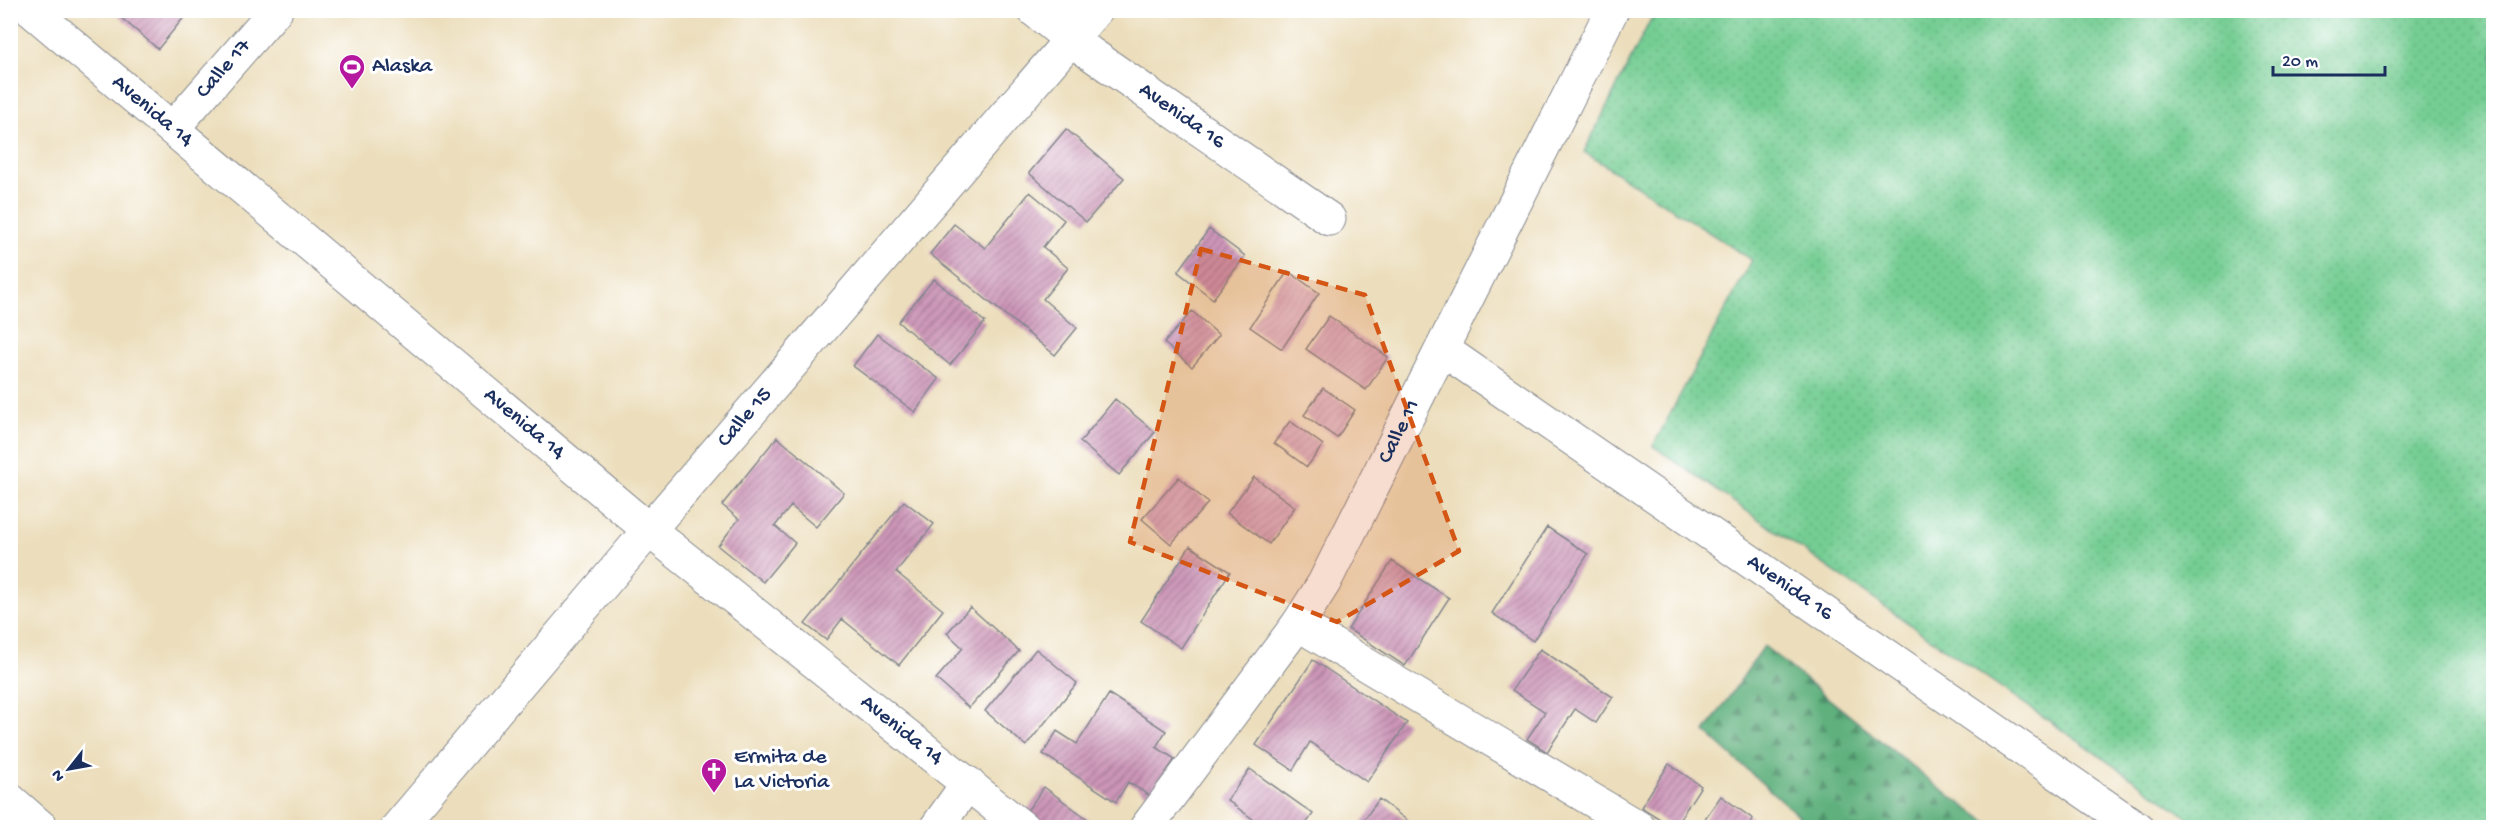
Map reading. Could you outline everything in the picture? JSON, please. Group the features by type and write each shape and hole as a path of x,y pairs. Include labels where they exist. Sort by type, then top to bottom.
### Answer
{"street":[{"name":"Avenida 14","path":"31,10 649,530 1023,828"},
{"name":"Calle 17","path":"173,128 276,10"},
{"name":"Avenida 16","path":"1034,10 1071,40 1329,219"},
{"name":"Calle 15","path":"398,828 649,530 1096,10"},
{"name":"Calle 11","path":"1146,828 1298,624 1324,583 1612,10"},
{"name":"Avenida 16","path":"1442,349 2137,828"},
{"path":"1298,624 1639,828"},
{"path":"936,828 968,783"},
{"path":"10,800 42,828"}],"highlighted area":[{"path":"1201,249 1365,295 1459,551 1337,622 1130,542"}],"green space":[{"path":"1655,11 2493,11 2493,827 2202,827 1653,446 1752,260 1584,152"},
{"path":"1764,646 1935,785 1994,827 1811,827 1705,732"}],"building":[{"path":"112,10 190,10 158,49"},
{"path":"1066,129 1124,178 1086,222 1029,173"},
{"path":"1030,192 1064,220 1043,247 1068,268 1043,299 1077,328 1055,355 930,254 954,224 985,248"},
{"path":"1209,229 1245,256 1213,299 1178,272"},
{"path":"1288,271 1319,293 1282,349 1250,327"},
{"path":"934,279 985,322 950,365 898,322"},
{"path":"1192,311 1219,335 1192,367 1164,343"},
{"path":"1329,316 1388,357 1366,390 1306,349"},
{"path":"877,334 939,379 915,412 853,366"},
{"path":"1323,388 1355,410 1337,438 1304,415"},
{"path":"1115,399 1155,432 1119,475 1080,442"},
{"path":"1290,421 1323,445 1307,467 1274,443"},
{"path":"777,437 844,493 816,527 791,506 775,526 795,543 763,582 718,546 739,519 722,505"},
{"path":"1179,477 1208,503 1171,544 1142,519"},
{"path":"1254,477 1295,507 1269,544 1227,513"},
{"path":"904,501 934,524 896,572 943,610 899,665 842,619 826,640 805,624"},
{"path":"1547,527 1588,554 1533,641 1492,613"},
{"path":"1190,546 1230,572 1181,648 1141,621"},
{"path":"1392,561 1449,598 1405,666 1348,629"},
{"path":"970,607 1019,651 969,708 936,679 963,648 947,633"},
{"path":"1036,649 1077,683 1026,746 985,711"},
{"path":"1540,649 1613,697 1596,723 1575,709 1547,752 1527,739 1545,712 1512,690"},
{"path":"1313,660 1407,723 1367,782 1310,742 1293,770 1256,745"},
{"path":"1109,694 1166,731 1156,747 1175,759 1150,796 1128,782 1116,802 1043,754 1057,731 1077,744"},
{"path":"1669,764 1701,786 1674,828 1641,807"},
{"path":"1250,769 1313,814 1303,828 1265,828 1227,800"},
{"path":"1044,787 1100,828 1032,828 1021,819"},
{"path":"1721,796 1753,819 1747,828 1698,828"},
{"path":"1379,799 1417,828 1358,828"}],"place":[{"name":"Alaska","path":"352,90"},
{"name":"Ermita de La Victoria","path":"714,794"}]}
